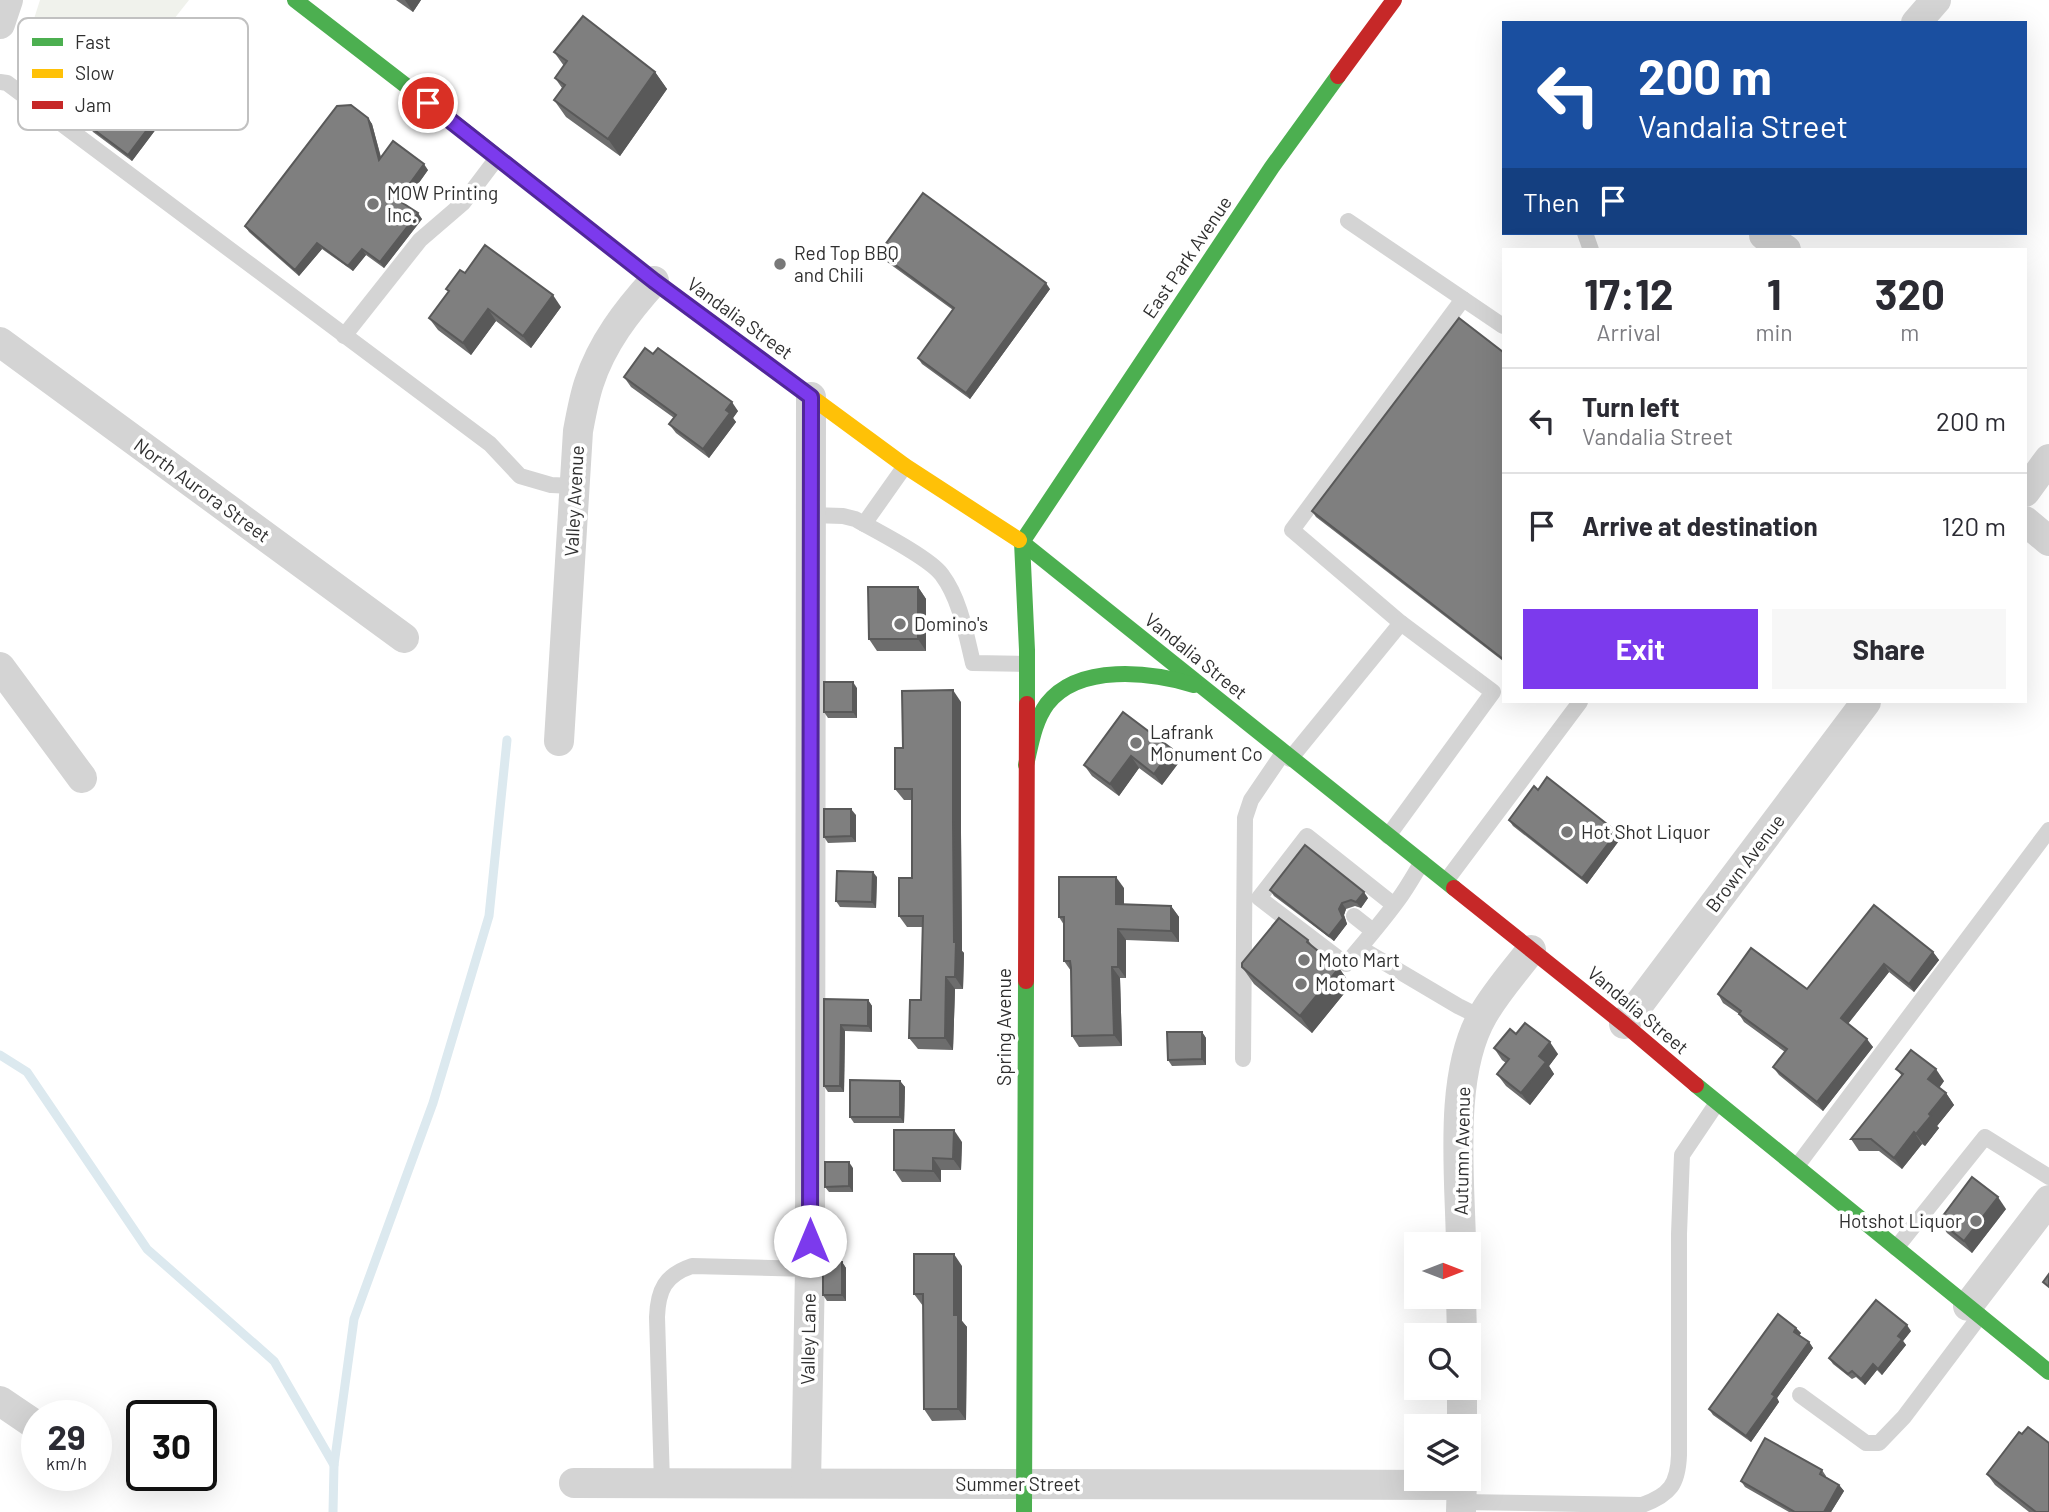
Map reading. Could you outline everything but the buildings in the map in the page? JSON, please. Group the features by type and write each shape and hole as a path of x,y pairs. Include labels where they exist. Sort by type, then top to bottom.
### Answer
{"main road":[{"name":"Vandalia Street","path":"295,0 654,281 905,466 1023,542 1623,1024 2049,1373"},
{"name":"East Park Avenue","path":"1023,542 1272,167 1394,0"},
{"name":"Spring Avenue","path":"1023,542 1027,664 1024,1498"},
{"path":"1026,765 1039,718 1052,699 1066,687 1103,675 1153,675 1200,686"}],"street":[{"path":"0,24 8,0"},
{"path":"1918,21 1937,0"},
{"name":"Valley Avenue","path":"559,741 578,431 589,382 607,342 629,310 654,281"},
{"name":"North Aurora Street","path":"0,342 404,638"},
{"name":"Valley Lane","path":"806,1483 810,1269 811,397"},
{"path":"2027,489 2049,459"},
{"path":"2027,523 2049,541"},
{"path":"0,667 82,778"},
{"name":"Brown Avenue","path":"1623,1024 1866,703"},
{"name":"Autumn Avenue","path":"1461,1232 1460,1107 1469,1050 1482,1018 1531,950"},
{"path":"1974,1311 2049,1200"},
{"path":"0,1401 21,1415"},
{"name":"Summer Street","path":"574,1483 806,1483 1024,1498 1462,1494"}],"lane":[{"path":"0,82 7,83 18,91"},
{"path":"70,130 490,444 520,475 551,485 574,486"},
{"path":"344,336 419,240 463,203 497,158"},
{"path":"1348,221 1502,325"},
{"path":"1388,836 1493,692 1401,623 1292,530 1463,299"},
{"path":"864,524 905,466"},
{"path":"811,515 855,519 924,560 942,574 956,605 974,663 1027,664"},
{"path":"1243,1059 1247,809 1251,800 1287,756 1401,623"},
{"path":"1446,881 1579,703"},
{"path":"1797,1166 2049,830"},
{"path":"1259,898 1290,866 1307,836 1394,905"},
{"path":"1244,886 1346,964 1394,905 1422,862"},
{"path":"1354,916 1373,931"},
{"path":"1360,948 1482,1018"},
{"path":"1462,1494 1642,1505 1654,1501 1671,1488 1679,1467 1679,1234 1682,1155 1717,1103"},
{"path":"1896,1248 1985,1137 2049,1177"},
{"path":"662,1483 657,1317 660,1291 680,1270 692,1266 810,1269"},
{"path":"1800,1395 1866,1443 1879,1443 1904,1417 1974,1311"}],"shaded area":[{"path":"40,0 189,0 175,18 34,18"}],"waterway":[{"path":"334,1465 354,1319 433,1103 489,916 507,740"},
{"path":"0,1055 27,1072 147,1249 274,1361 334,1465 333,1512"}],"traffic: fast":[{"path":"295,0 654,281 784,377"},
{"path":"1027,704 1022,542 1272,167 1338,76"},
{"path":"1019,540 1454,888"},
{"path":"1026,765 1039,718 1047,704 1061,691 1077,682 1116,674 1137,674 1194,685"},
{"path":"1024,1512 1026,981"},
{"path":"1696,1085 2049,1372"}],"traffic: slow":[{"path":"784,377 905,466 1019,540"}],"traffic: jam":[{"path":"1338,76 1394,0"},
{"path":"1026,981 1027,704"},
{"path":"1454,888 1696,1085"}],"place":[{"name":"MOW Printing Inc.","path":"373,204"},
{"name":"Red Top BBQ and Chili","path":"780,264"},
{"name":"Domino's","path":"900,624"},
{"name":"Lafrank Monument Co","path":"1136,743"},
{"name":"Hot Shot Liquor","path":"1567,832"},
{"name":"Moto Mart","path":"1304,960"},
{"name":"Motomart","path":"1301,984"},
{"name":"Hotshot Liquor","path":"1976,1221"}],"route":[{"path":"428,103 654,281 811,397 810,1241"}]}
